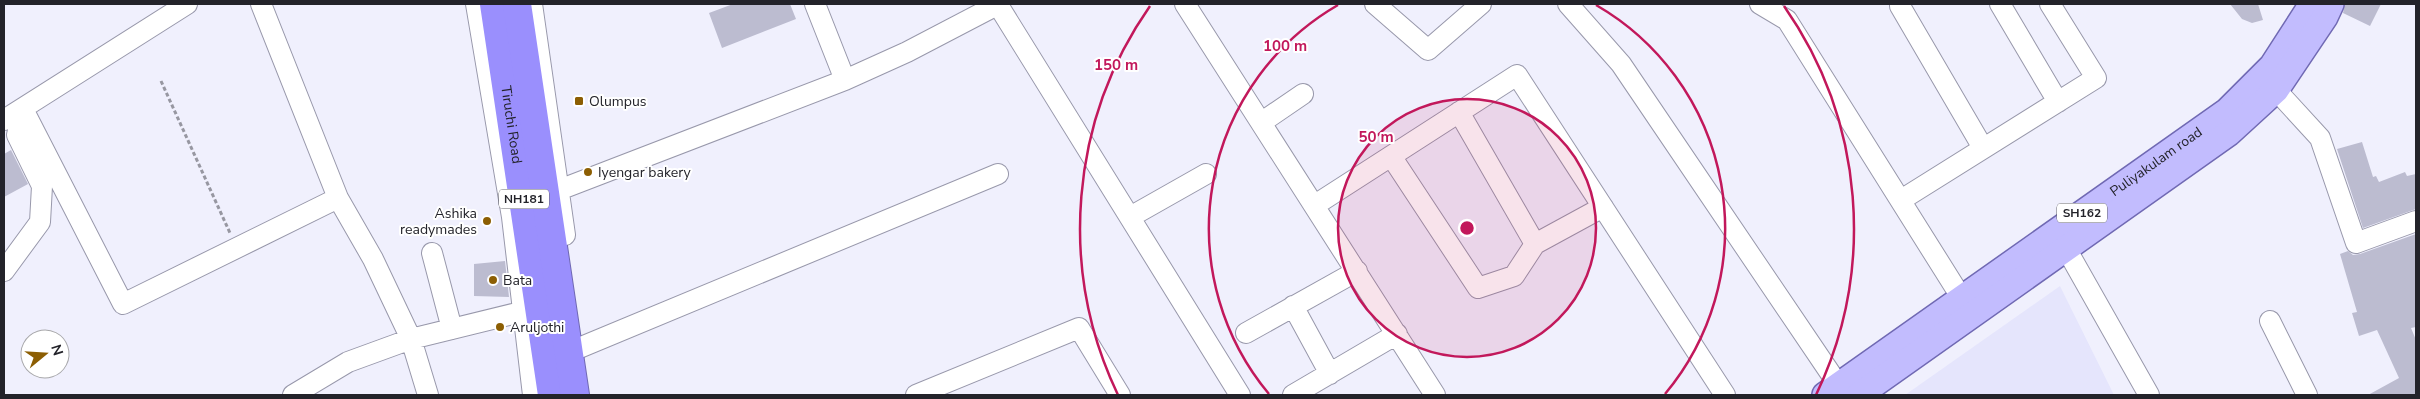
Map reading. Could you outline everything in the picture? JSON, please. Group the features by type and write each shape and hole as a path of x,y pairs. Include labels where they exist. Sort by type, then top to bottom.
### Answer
{"highway":[{"name":"Tiruchi Road","path":"494,4 552,395"},
{"name":"Tiruchi Road","path":"517,4 575,395"}],"main road":[{"name":"Puliyakulam road","path":"1841,392 1962,297 2061,240 2227,111 2272,66 2312,4"},
{"name":"Puliyakulam road","path":"1841,392 2061,240 2229,133 2276,90 2325,17 2331,4"}],"street":[{"path":"4,120 187,4"},
{"path":"261,4 338,198 373,259 411,339 428,395"},
{"path":"476,4 512,217 533,395"},
{"path":"532,4 559,190 585,395"},
{"path":"815,4 845,80"},
{"path":"559,190 845,80 906,52 998,4 1240,395"},
{"path":"1185,4 1357,270 1434,395"},
{"path":"1375,4 1428,50 1481,4"},
{"path":"1568,4 1621,64 1841,392"},
{"path":"1760,4 1787,20 1962,297"},
{"path":"2000,4 2058,102"},
{"path":"1901,200 2096,78 2050,4"},
{"path":"1900,6 1984,148"},
{"path":"1315,205 1517,75 1724,395"},
{"path":"2276,90 2320,138 2356,243 2416,221"},
{"path":"1262,122 1303,94"},
{"path":"23,109 123,304 338,198"},
{"path":"4,272 40,222 42,186 17,135 23,109"},
{"path":"1459,112 1535,244"},
{"path":"1391,156 1478,288 1514,276 1535,244 1602,207"},
{"path":"579,348 998,174"},
{"path":"1130,218 1206,174"},
{"path":"2061,240 2148,395"},
{"path":"432,253 452,329"},
{"path":"1246,333 1357,270"},
{"path":"1293,306 1330,374"},
{"path":"293,395 348,362 411,339 524,312"},
{"path":"2270,321 2307,395"},
{"path":"916,395 1079,328 1120,395"},
{"path":"1293,395 1397,334"}],"path":[{"path":"161,81 236,248"}],"shaded area":[{"path":"2060,286 2114,395 1905,395"}],"building":[{"path":"733,4 790,4 796,19 722,48 709,13"},
{"path":"2230,4 2258,4 2263,20 2252,23 2242,19"},
{"path":"2345,4 2381,4 2370,26 2343,13"},
{"path":"2362,142 2373,177 2376,176 2379,182 2405,172 2407,176 2416,174 2416,209 2363,228 2337,149"},
{"path":"11,150 28,184 4,197 4,154"},
{"path":"2416,234 2416,327 2411,328 2416,340 2416,395 2368,395 2399,378 2377,330 2359,336 2352,313 2357,312 2340,254 2348,251 2353,255 2360,254"},
{"name":"Bata","path":"505,261 509,297 474,296 474,264"}],"place":[{"name":"Olumpus","path":"579,101"},
{"name":"Iyengar bakery","path":"588,172"},
{"name":"Ashika readymades","path":"487,221"},
{"name":"Bata","path":"493,280"},
{"name":"Aruljothi","path":"500,327"}]}
